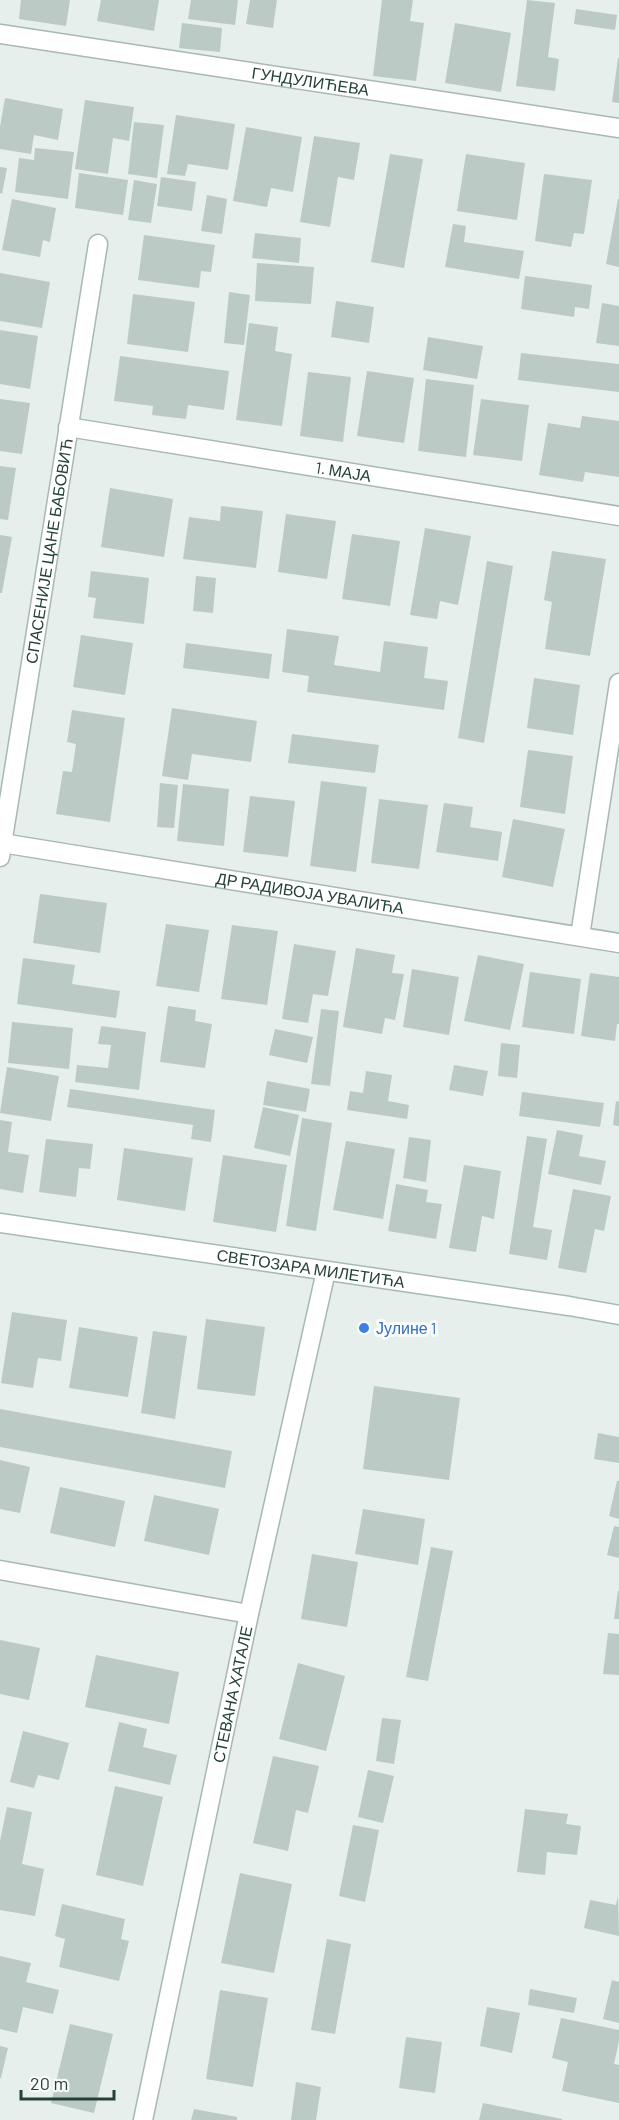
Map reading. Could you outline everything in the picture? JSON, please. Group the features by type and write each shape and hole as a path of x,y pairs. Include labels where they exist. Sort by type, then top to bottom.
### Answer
{"street":[{"name":"ГУНДУЛИЋЕВА","path":"0,34 619,128"},
{"name":"СПАСЕНИЈЕ ЦАНЕ БАБОВИЋ","path":"1,850 98,244"},
{"name":"1. МАЈА","path":"68,427 619,516"},
{"path":"580,936 619,683"},
{"name":"ДР РАДИВОЈА УВАЛИЋА","path":"1,850 619,943"},
{"name":"СВЕТОЗАРА МИЛЕТИЋА","path":"0,1223 619,1315"},
{"name":"СТЕВАНА ХАТАЛЕ","path":"143,2120 249,1614 326,1271"},
{"path":"0,1570 249,1614"}],"building":[{"path":"21,0 70,0 66,26 19,19"},
{"path":"101,0 159,0 154,31 97,21"},
{"path":"191,0 238,0 235,25 188,19"},
{"path":"250,0 277,0 273,28 246,24"},
{"path":"382,0 413,0 410,21 424,23 416,81 373,76"},
{"path":"527,0 555,3 548,57 559,59 555,91 516,86"},
{"path":"576,9 617,15 615,30 574,24"},
{"path":"182,23 222,28 220,52 179,48"},
{"path":"455,23 511,33 501,92 445,83"},
{"path":"619,58 619,103 612,102"},
{"path":"5,98 63,109 58,140 34,135 31,154 0,149 0,127"},
{"path":"85,100 134,107 129,141 113,138 108,174 75,169"},
{"path":"176,115 235,124 228,170 188,164 185,176 167,174"},
{"path":"134,122 164,125 157,178 128,174"},
{"path":"246,127 302,137 293,192 271,188 267,207 233,201"},
{"path":"314,136 360,143 354,180 338,177 330,227 300,222"},
{"path":"35,148 74,152 68,199 15,192 19,158 34,160"},
{"path":"390,154 423,159 404,268 371,262"},
{"path":"466,154 525,163 517,220 457,211"},
{"path":"0,167 7,168 2,194 0,193"},
{"path":"79,173 128,180 123,215 75,208"},
{"path":"544,174 592,180 584,234 574,233 571,247 535,241"},
{"path":"161,177 196,182 192,211 157,206"},
{"path":"134,180 157,184 151,223 128,220"},
{"path":"207,195 227,199 222,234 201,231"},
{"path":"12,199 56,208 50,242 43,240 40,257 2,250"},
{"path":"619,199 619,267 606,264"},
{"path":"453,224 466,226 464,242 524,251 519,279 445,267"},
{"path":"255,233 301,238 299,263 252,258"},
{"path":"144,235 215,245 211,272 201,271 199,288 138,280"},
{"path":"257,263 314,267 311,304 255,301"},
{"path":"0,273 50,282 42,328 0,321"},
{"path":"525,276 592,285 589,309 575,307 574,317 521,309"},
{"path":"229,292 250,295 244,345 224,343"},
{"path":"133,294 195,302 188,352 127,344"},
{"path":"336,301 374,307 369,343 331,337"},
{"path":"602,303 619,306 619,346 596,343"},
{"path":"249,323 278,327 275,351 292,354 282,426 236,420"},
{"path":"0,330 38,336 30,389 0,384"},
{"path":"428,337 483,346 477,379 423,370"},
{"path":"521,353 619,364 619,392 518,380"},
{"path":"120,356 229,371 224,410 188,405 186,419 152,415 153,406 114,401"},
{"path":"367,371 414,378 404,443 357,436"},
{"path":"308,372 351,377 343,442 300,436"},
{"path":"426,379 474,385 466,457 418,451"},
{"path":"0,399 30,403 22,454 0,451"},
{"path":"481,399 529,405 522,461 473,455"},
{"path":"582,416 619,421 619,477 585,472 583,482 539,475 548,423 580,428"},
{"path":"0,466 16,468 8,520 0,519"},
{"path":"110,488 173,499 164,557 101,547"},
{"path":"221,506 263,511 256,568 183,559 189,517 220,521"},
{"path":"286,514 336,521 327,579 278,572"},
{"path":"425,528 471,536 458,605 440,601 437,619 410,615"},
{"path":"352,534 400,541 390,606 342,599"},
{"path":"0,535 12,537 2,593 0,593"},
{"path":"552,551 606,559 590,656 545,649 552,602 544,600"},
{"path":"487,561 513,566 484,743 458,738"},
{"path":"91,571 149,578 144,624 93,618 96,598 88,597"},
{"path":"196,576 216,578 213,613 193,611"},
{"path":"287,629 339,636 334,665 380,672 384,641 428,647 424,678 448,681 444,710 307,692 309,676 282,672"},
{"path":"81,635 133,643 125,695 73,687"},
{"path":"186,643 272,654 269,679 183,668"},
{"path":"534,678 580,685 573,735 527,728"},
{"path":"172,708 257,721 251,762 192,754 188,780 162,776"},
{"path":"72,710 125,718 110,822 56,814 63,771 72,772 76,744 67,742"},
{"path":"292,734 379,745 375,773 288,763"},
{"path":"528,750 573,756 565,814 520,807"},
{"path":"321,781 367,787 356,872 310,866"},
{"path":"160,783 178,785 174,828 157,827"},
{"path":"183,784 229,789 224,846 177,841"},
{"path":"250,796 295,801 288,857 243,852"},
{"path":"379,799 428,805 419,869 371,863"},
{"path":"444,803 473,807 470,827 502,832 498,861 436,852"},
{"path":"513,819 565,829 553,887 502,877"},
{"path":"40,894 107,903 100,953 33,943"},
{"path":"166,924 209,930 199,992 156,986"},
{"path":"232,925 278,931 267,1005 221,999"},
{"path":"294,944 336,951 328,996 313,994 308,1023 282,1019"},
{"path":"356,948 395,955 392,973 404,974 395,1020 385,1018 382,1034 343,1027"},
{"path":"478,955 524,964 510,1030 464,1021"},
{"path":"23,958 75,965 72,984 120,991 116,1018 17,1004"},
{"path":"412,969 459,977 449,1035 403,1027"},
{"path":"530,972 581,979 574,1034 522,1027"},
{"path":"590,973 619,977 619,1024 617,1024 615,1041 581,1036"},
{"path":"168,1006 196,1010 195,1021 212,1024 205,1068 160,1062"},
{"path":"321,1009 339,1011 330,1086 311,1084"},
{"path":"12,1022 73,1028 69,1069 8,1063"},
{"path":"101,1026 146,1032 139,1090 75,1082 77,1065 108,1068 111,1045 98,1044"},
{"path":"275,1029 313,1037 307,1063 269,1055"},
{"path":"501,1043 520,1045 517,1078 498,1076"},
{"path":"454,1065 488,1071 483,1096 449,1090"},
{"path":"7,1067 59,1076 51,1121 0,1113"},
{"path":"366,1071 392,1075 388,1101 409,1105 407,1119 347,1110 350,1091 363,1093"},
{"path":"267,1081 310,1089 306,1112 263,1105"},
{"path":"70,1089 215,1110 211,1142 191,1139 193,1125 67,1107"},
{"path":"522,1092 604,1103 600,1127 519,1116"},
{"path":"616,1101 619,1102 619,1126 613,1125"},
{"path":"263,1107 299,1115 290,1156 254,1148"},
{"path":"302,1118 332,1123 316,1231 286,1226"},
{"path":"0,1120 12,1122 8,1152 29,1155 23,1193 0,1189"},
{"path":"557,1130 583,1135 579,1156 606,1161 601,1185 548,1174"},
{"path":"527,1136 547,1139 533,1227 552,1230 547,1260 509,1254"},
{"path":"409,1137 431,1140 426,1182 403,1178"},
{"path":"46,1139 93,1144 90,1169 79,1168 76,1197 39,1192"},
{"path":"346,1141 395,1149 383,1219 333,1210"},
{"path":"124,1148 193,1158 185,1211 117,1200"},
{"path":"223,1155 287,1165 276,1232 213,1222"},
{"path":"464,1165 501,1171 494,1219 482,1216 476,1252 449,1248"},
{"path":"396,1184 428,1190 426,1202 442,1204 436,1239 388,1231"},
{"path":"573,1189 611,1196 604,1231 595,1229 586,1273 558,1268"},
{"path":"12,1312 67,1320 61,1361 38,1358 33,1388 1,1383"},
{"path":"206,1319 265,1327 255,1396 197,1389"},
{"path":"79,1327 138,1337 128,1397 69,1388"},
{"path":"153,1331 187,1336 175,1419 141,1413"},
{"path":"374,1386 460,1398 449,1480 363,1469"},
{"path":"0,1409 232,1451 225,1488 0,1447"},
{"path":"598,1433 619,1437 619,1463 594,1459"},
{"path":"0,1460 30,1467 20,1513 0,1509"},
{"path":"617,1481 619,1481 619,1519 609,1516"},
{"path":"60,1487 125,1501 115,1547 50,1533"},
{"path":"154,1495 219,1509 209,1555 144,1541"},
{"path":"363,1509 425,1519 418,1565 355,1554"},
{"path":"614,1526 619,1527 619,1558 607,1555"},
{"path":"431,1547 453,1551 428,1681 406,1677"},
{"path":"312,1554 358,1562 347,1627 301,1619"},
{"path":"618,1591 619,1619 614,1619"},
{"path":"608,1633 619,1634 619,1675 603,1674"},
{"path":"0,1640 40,1648 29,1700 0,1694"},
{"path":"96,1655 179,1672 169,1724 85,1707"},
{"path":"298,1663 345,1676 326,1751 279,1739"},
{"path":"382,1718 401,1720 394,1764 376,1761"},
{"path":"119,1722 147,1729 143,1747 177,1755 170,1785 108,1771"},
{"path":"23,1731 69,1743 59,1780 38,1775 34,1788 10,1782"},
{"path":"273,1756 319,1766 308,1813 296,1810 288,1851 253,1843"},
{"path":"368,1770 394,1776 383,1823 358,1817"},
{"path":"115,1786 163,1797 143,1886 96,1875"},
{"path":"7,1807 32,1812 22,1864 44,1869 35,1916 0,1910 0,1841"},
{"path":"525,1809 568,1814 566,1824 581,1826 577,1855 547,1852 545,1875 517,1872"},
{"path":"353,1825 379,1830 365,1902 339,1896"},
{"path":"240,1873 292,1884 274,1973 221,1963"},
{"path":"618,1896 619,1936 584,1928 590,1900 616,1905"},
{"path":"62,1904 125,1919 121,1939 129,1941 119,1981 59,1967 65,1939 55,1936"},
{"path":"327,1939 351,1944 335,2034 311,2030"},
{"path":"0,1956 31,1963 26,1982 59,1990 53,2014 23,2007 17,2033 0,2029"},
{"path":"612,1980 619,1982 619,2023 603,2019"},
{"path":"530,1989 577,1998 574,2013 528,2005"},
{"path":"220,1990 268,1998 253,2087 206,2079"},
{"path":"487,2007 520,2013 512,2053 480,2046"},
{"path":"561,2018 619,2030 614,2064 619,2065 619,2103 562,2091 568,2062 552,2058"},
{"path":"70,2024 113,2034 94,2113 51,2103"},
{"path":"406,2037 442,2042 435,2093 399,2088"},
{"path":"0,2046 8,2048 1,2078 0,2078"},
{"path":"296,2082 321,2087 316,2120 291,2120"},
{"path":"483,2103 562,2119 562,2120 479,2120"},
{"path":"194,2109 237,2117 237,2120 191,2120"}],"place":[{"name":"Јулине 1","path":"364,1328"}]}
